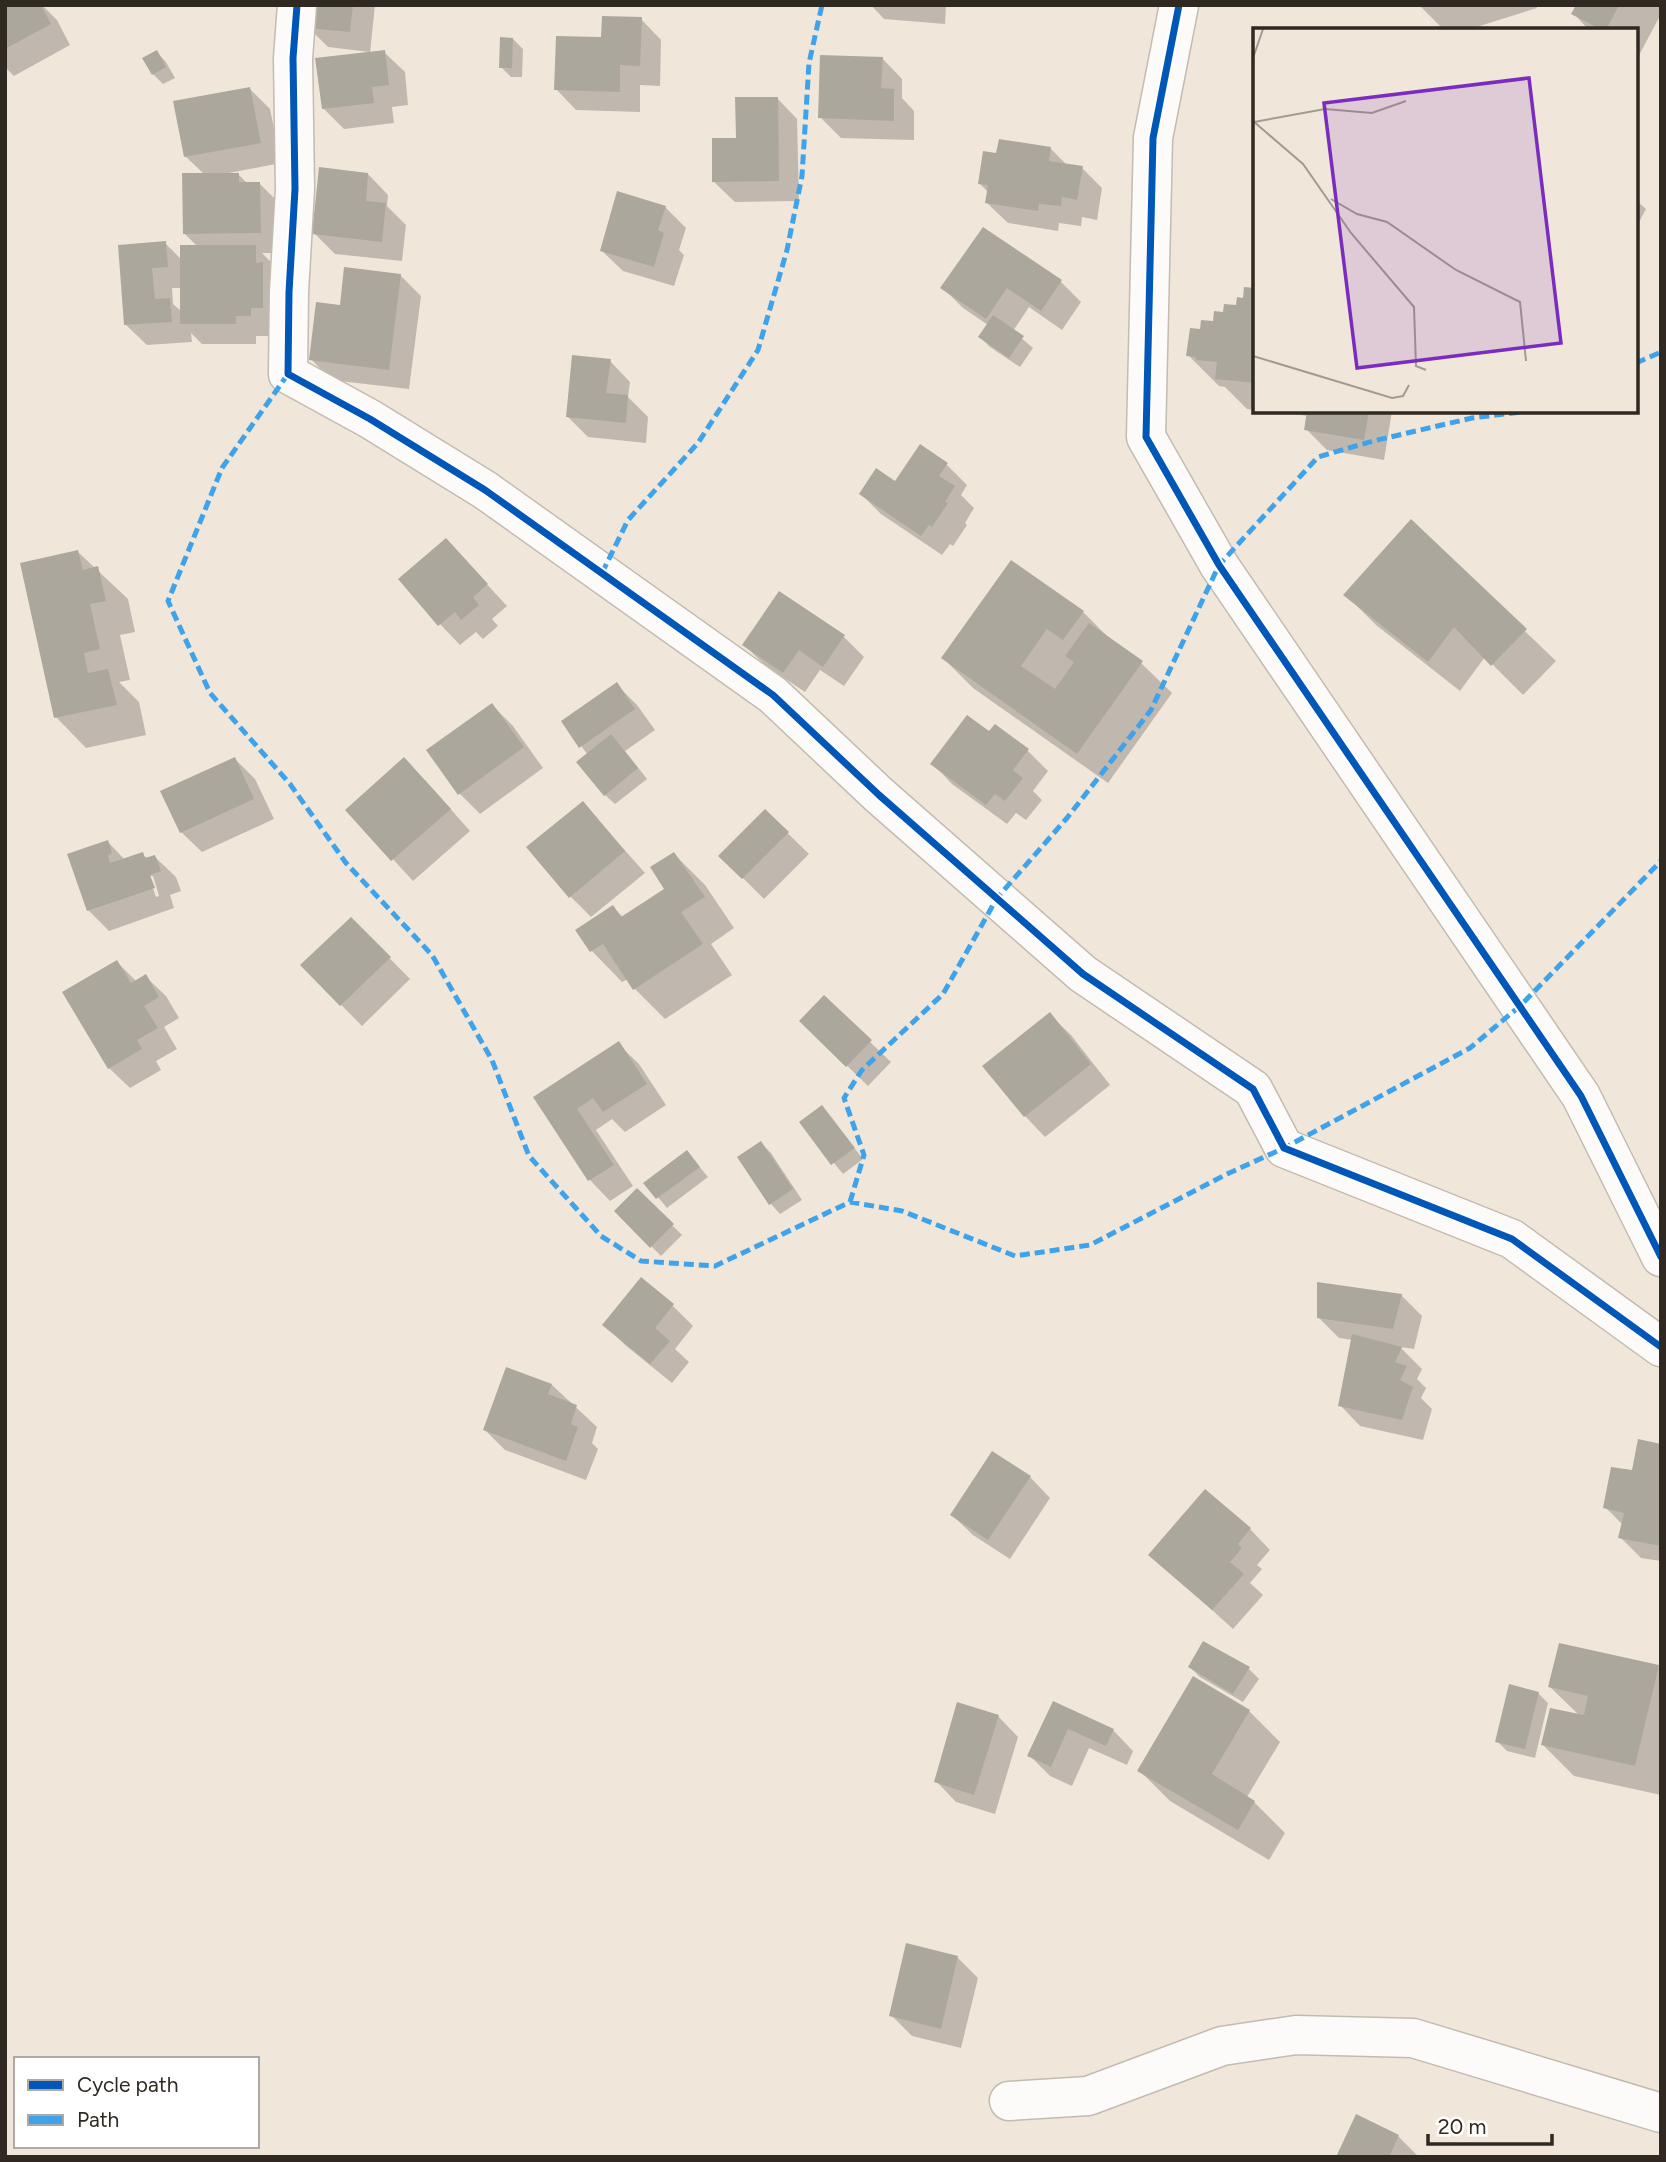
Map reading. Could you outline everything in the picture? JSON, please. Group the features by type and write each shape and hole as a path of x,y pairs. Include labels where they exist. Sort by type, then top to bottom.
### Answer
{"street":[{"path":"297,5 293,58 295,189 289,292 288,374 370,419 485,490 773,695 879,795 1083,974 1253,1089 1284,1148 1512,1238 1661,1347"},
{"path":"1179,5 1153,138 1146,438 1219,565 1581,1096 1661,1257"},
{"path":"1009,2101 1088,2096 1222,2046 1296,2035 1413,2038 1661,2113"}],"building":[{"path":"5,5 41,5 51,24 5,49"},
{"path":"308,5 353,5 350,32 306,28"},
{"path":"1576,5 1619,5 1607,28 1598,28 1571,14"},
{"path":"602,16 642,17 640,66 620,65 620,92 554,90 556,36 601,37"},
{"path":"500,37 513,38 512,68 499,68"},
{"path":"157,50 166,67 152,75 142,58"},
{"path":"385,50 389,85 372,87 374,103 322,109 315,58"},
{"path":"820,55 883,57 881,88 894,89 894,121 818,118"},
{"path":"250,87 261,143 184,157 173,101"},
{"path":"735,97 778,97 779,181 712,182 712,138 736,138"},
{"path":"999,139 1051,147 1049,161 1083,166 1077,200 1062,197 1061,206 1039,204 1038,211 985,203 988,185 978,184 983,151 996,153"},
{"path":"319,167 368,173 366,201 386,203 382,242 312,234"},
{"path":"182,173 239,173 239,182 260,182 261,233 183,234"},
{"path":"617,191 666,206 658,230 664,233 654,267 600,251"},
{"path":"983,227 1062,280 1041,311 1007,288 986,319 940,288"},
{"path":"166,241 168,267 152,268 155,299 170,298 172,322 124,325 118,245"},
{"path":"180,245 256,245 256,263 263,262 263,308 251,308 251,316 236,316 236,324 180,324"},
{"path":"344,267 401,274 389,370 309,360 316,302 340,305"},
{"path":"1244,287 1253,288 1253,383 1215,379 1217,362 1186,356 1190,328 1200,329 1201,320 1213,321 1214,311 1223,312 1224,304 1236,305 1237,297 1243,298"},
{"path":"993,315 1024,336 1009,358 978,337"},
{"path":"572,355 611,359 606,393 628,395 626,423 566,417"},
{"path":"1307,413 1369,413 1364,440 1304,430"},
{"path":"920,444 948,463 939,476 955,486 945,502 948,503 932,527 929,525 921,536 859,494 876,468 895,481"},
{"path":"1411,519 1527,629 1491,666 1454,627 1428,662 1343,595"},
{"path":"446,538 488,584 473,597 479,605 461,620 455,612 438,626 398,579"},
{"path":"78,550 83,570 98,566 106,601 90,604 100,649 84,653 88,673 108,669 117,705 54,718 20,563"},
{"path":"1011,560 1084,611 1063,640 1047,629 1021,666 1055,689 1074,662 1065,656 1089,623 1143,661 1077,754 941,658"},
{"path":"779,591 845,635 823,667 799,650 783,673 742,645"},
{"path":"617,682 635,709 579,748 561,721"},
{"path":"492,703 524,747 458,795 426,750"},
{"path":"967,715 989,731 995,724 1029,749 1013,770 1023,778 1005,801 995,794 986,805 930,764"},
{"path":"611,734 638,768 604,796 576,762"},
{"path":"235,757 254,799 180,833 160,791"},
{"path":"404,757 451,809 391,861 345,810"},
{"path":"583,801 625,851 569,898 526,847"},
{"path":"765,809 789,832 742,879 718,856"},
{"path":"108,840 112,853 108,855 110,863 143,852 145,858 155,855 161,871 150,875 155,888 87,911 67,854"},
{"path":"674,852 705,897 681,912 703,944 633,990 603,944 590,952 575,930 613,905 621,917 664,889 650,867"},
{"path":"351,917 391,957 340,1006 300,965"},
{"path":"117,960 131,983 146,974 159,997 144,1006 158,1028 137,1040 142,1049 108,1069 62,992"},
{"path":"824,995 872,1040 846,1067 799,1021"},
{"path":"1050,1012 1091,1064 1024,1117 982,1066"},
{"path":"619,1041 647,1084 603,1112 593,1098 577,1109 614,1165 588,1181 533,1097"},
{"path":"822,1105 855,1148 831,1165 799,1122"},
{"path":"761,1141 793,1189 769,1205 737,1157"},
{"path":"687,1150 700,1167 656,1199 643,1183"},
{"path":"637,1188 674,1224 650,1248 614,1211"},
{"path":"641,1277 674,1304 655,1328 670,1341 650,1364 602,1325"},
{"path":"1317,1282 1402,1294 1393,1329 1317,1318"},
{"path":"1352,1334 1402,1347 1395,1362 1407,1366 1400,1380 1413,1387 1402,1420 1338,1406"},
{"path":"506,1367 552,1384 548,1394 577,1405 571,1424 578,1427 566,1461 483,1430"},
{"path":"1638,1439 1661,1444 1661,1546 1618,1538 1624,1513 1603,1508 1611,1467 1632,1470"},
{"path":"992,1451 1031,1476 988,1540 950,1515"},
{"path":"1205,1489 1251,1528 1238,1544 1242,1548 1230,1562 1244,1574 1212,1610 1148,1555"},
{"path":"1203,1641 1250,1667 1233,1694 1188,1667"},
{"path":"1559,1643 1659,1665 1635,1766 1541,1745 1550,1708 1584,1715 1588,1696 1548,1687"},
{"path":"1193,1676 1250,1710 1212,1774 1255,1801 1238,1830 1137,1771"},
{"path":"1509,1684 1539,1692 1525,1749 1495,1742"},
{"path":"1053,1701 1114,1729 1106,1746 1068,1729 1051,1767 1027,1756"},
{"path":"957,1702 999,1715 974,1795 934,1782"},
{"path":"906,1943 958,1956 941,2029 889,2016"},
{"path":"1356,2114 1399,2135 1389,2157 1336,2157"}],"marked path":[{"path":"602,573 628,520 698,443 758,350 787,250 802,176 809,63 822,5"},
{"path":"1638,362 1661,352"},
{"path":"288,374 222,468 168,601 210,693 290,784 346,863 432,955 492,1060 529,1156 601,1236 641,1261 715,1266 850,1202 902,1211 1015,1256 1090,1245 1227,1174 1284,1148 1470,1048 1520,1006 1661,861"},
{"path":"850,1202 864,1155 844,1098 862,1070 943,994 997,898 1067,818 1151,710 1219,565 1318,457 1472,418 1513,413"}],"cycle path":[{"path":"297,5 293,58 295,189 289,292 288,374 370,419 485,490 773,695 879,795 1083,974 1253,1089 1284,1148 1512,1239 1661,1347"},
{"path":"1179,5 1153,138 1146,437 1219,565 1581,1096 1661,1257"}]}
